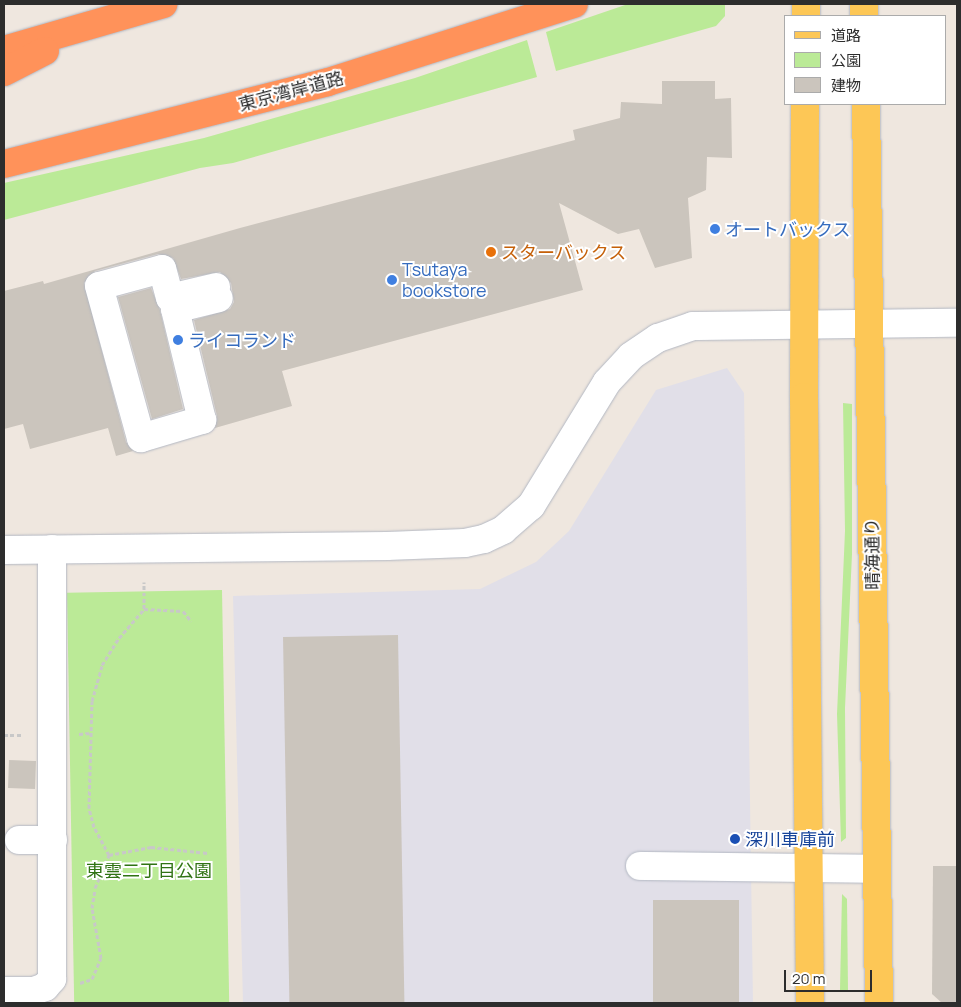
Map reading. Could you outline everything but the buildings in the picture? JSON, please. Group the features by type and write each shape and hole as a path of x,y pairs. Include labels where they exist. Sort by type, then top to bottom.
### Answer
{"highway":[{"path":"4,50 163,4"},
{"name":"東京湾岸道路","path":"4,164 328,82 574,4"},
{"path":"4,72 99,23"}],"main road":[{"path":"805,105 803,324 807,868 810,1003"},
{"name":"晴海通り","path":"866,105 879,1003"}],"street":[{"path":"162,269 170,298 217,292 175,309 202,420 141,438 99,286 162,269"},
{"path":"4,550 387,546 465,543 484,539 504,530 531,506 607,382 642,346 694,326 957,323"},
{"path":"4,991 34,991 45,988 52,979 53,840 43,686 52,549"},
{"path":"19,840 53,840"},
{"path":"640,866 877,869"}],"path":[{"path":"45,988 69,987 92,979 101,958 92,908 94,895 109,854 94,827 89,808 92,701 102,665 119,638 144,609 144,582"},
{"path":"144,609 183,611 191,621"},
{"path":"109,854 151,847 208,853"}],"shaded area":[{"path":"727,368 744,393 753,1003 243,1003 233,596 480,589 536,562 569,531 656,390"}],"green space":[{"path":"628,4 725,4 725,16 716,26 556,71 546,32"},
{"path":"527,40 537,77 233,163 200,168 4,220 4,183 204,138 415,78"},
{"path":"843,403 852,404 852,554 845,708 846,838 841,842 837,714 845,531"},
{"name":"東雲二丁目公園","path":"222,590 229,1003 74,1003 67,593"},
{"path":"842,894 847,899 848,991 840,990"}],"place":[{"name":"オートバックス","path":"715,229"},
{"name":"スターバックス","path":"491,252"},
{"name":"Tsutaya bookstore","path":"392,280"},
{"name":"ライコランド","path":"178,340"},
{"name":"深川車庫前","path":"735,839"}]}
